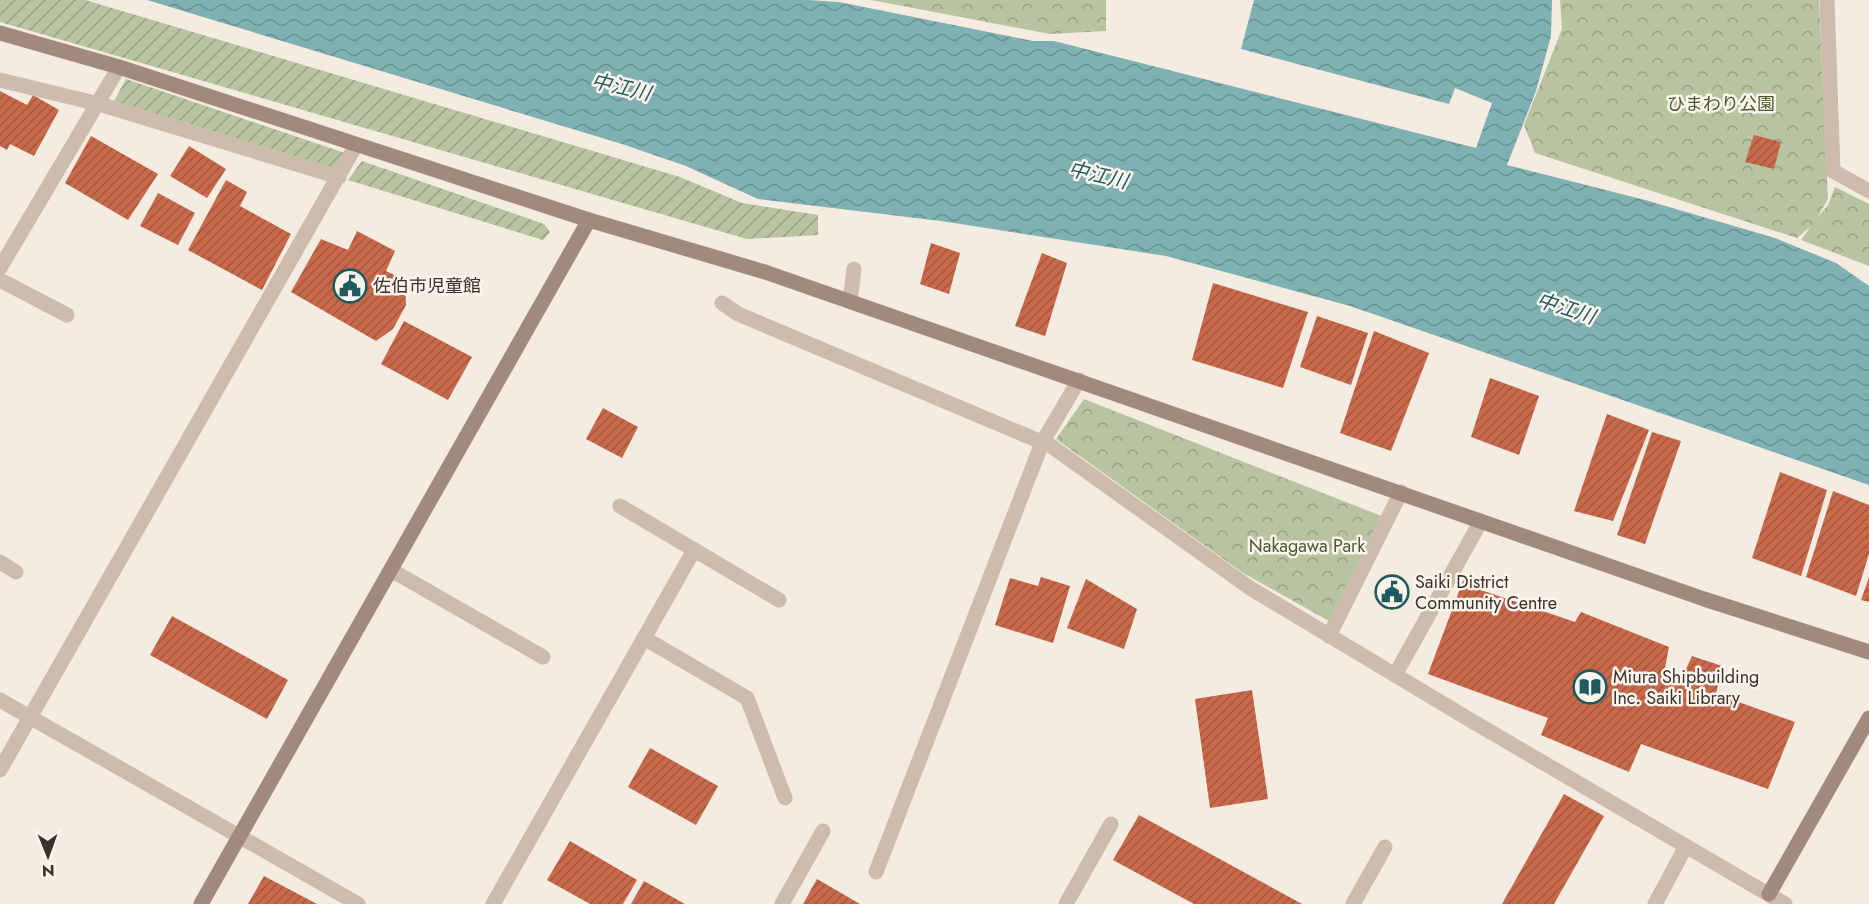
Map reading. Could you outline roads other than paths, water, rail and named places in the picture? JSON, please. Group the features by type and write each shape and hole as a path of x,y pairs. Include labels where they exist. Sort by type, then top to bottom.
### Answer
{"street":[{"path":"1827,0 1833,171 1869,191"},
{"path":"0,33 119,67 589,220 765,272 1704,599 1869,652"},
{"path":"0,268 119,67"},
{"path":"0,80 99,104 339,177"},
{"path":"0,770 356,145"},
{"path":"201,904 589,220"},
{"path":"850,301 854,269"},
{"path":"0,280 67,315"},
{"path":"722,303 738,314 1051,446 1250,588 1785,904"},
{"path":"876,872 1042,443 1078,380"},
{"path":"1329,636 1401,492"},
{"path":"620,506 779,600"},
{"path":"1395,675 1481,520"},
{"path":"493,904 694,550"},
{"path":"0,562 16,572"},
{"path":"391,570 543,657"},
{"path":"644,638 747,698 785,798"},
{"path":"0,700 358,904"},
{"path":"1769,894 1869,718"},
{"path":"1066,904 1111,824"},
{"path":"782,904 823,831"},
{"path":"1656,904 1686,846"},
{"path":"1353,904 1385,847"}],"water":[{"name":"中江川","path":"147,0 808,0 839,2 1033,41 1054,41 1476,148 1492,103 1455,88 1449,104 1241,49 1254,0 1552,0 1551,36 1536,91 1507,165 1645,200 1775,238 1836,263 1869,286 1869,485 1350,306 1166,256 941,221 758,199 686,166 622,144"}],"place":[{"name":"佐伯市児童館","path":"350,286"},
{"name":"Saiki District Community Centre","path":"1392,592"},
{"name":"Miura Shipbuilding Inc. Saiki Library","path":"1590,687"}],"park label":[{"name":"ひまわり公園","path":"1721,104"},
{"name":"Nakagawa Park","path":"1307,546"}]}
